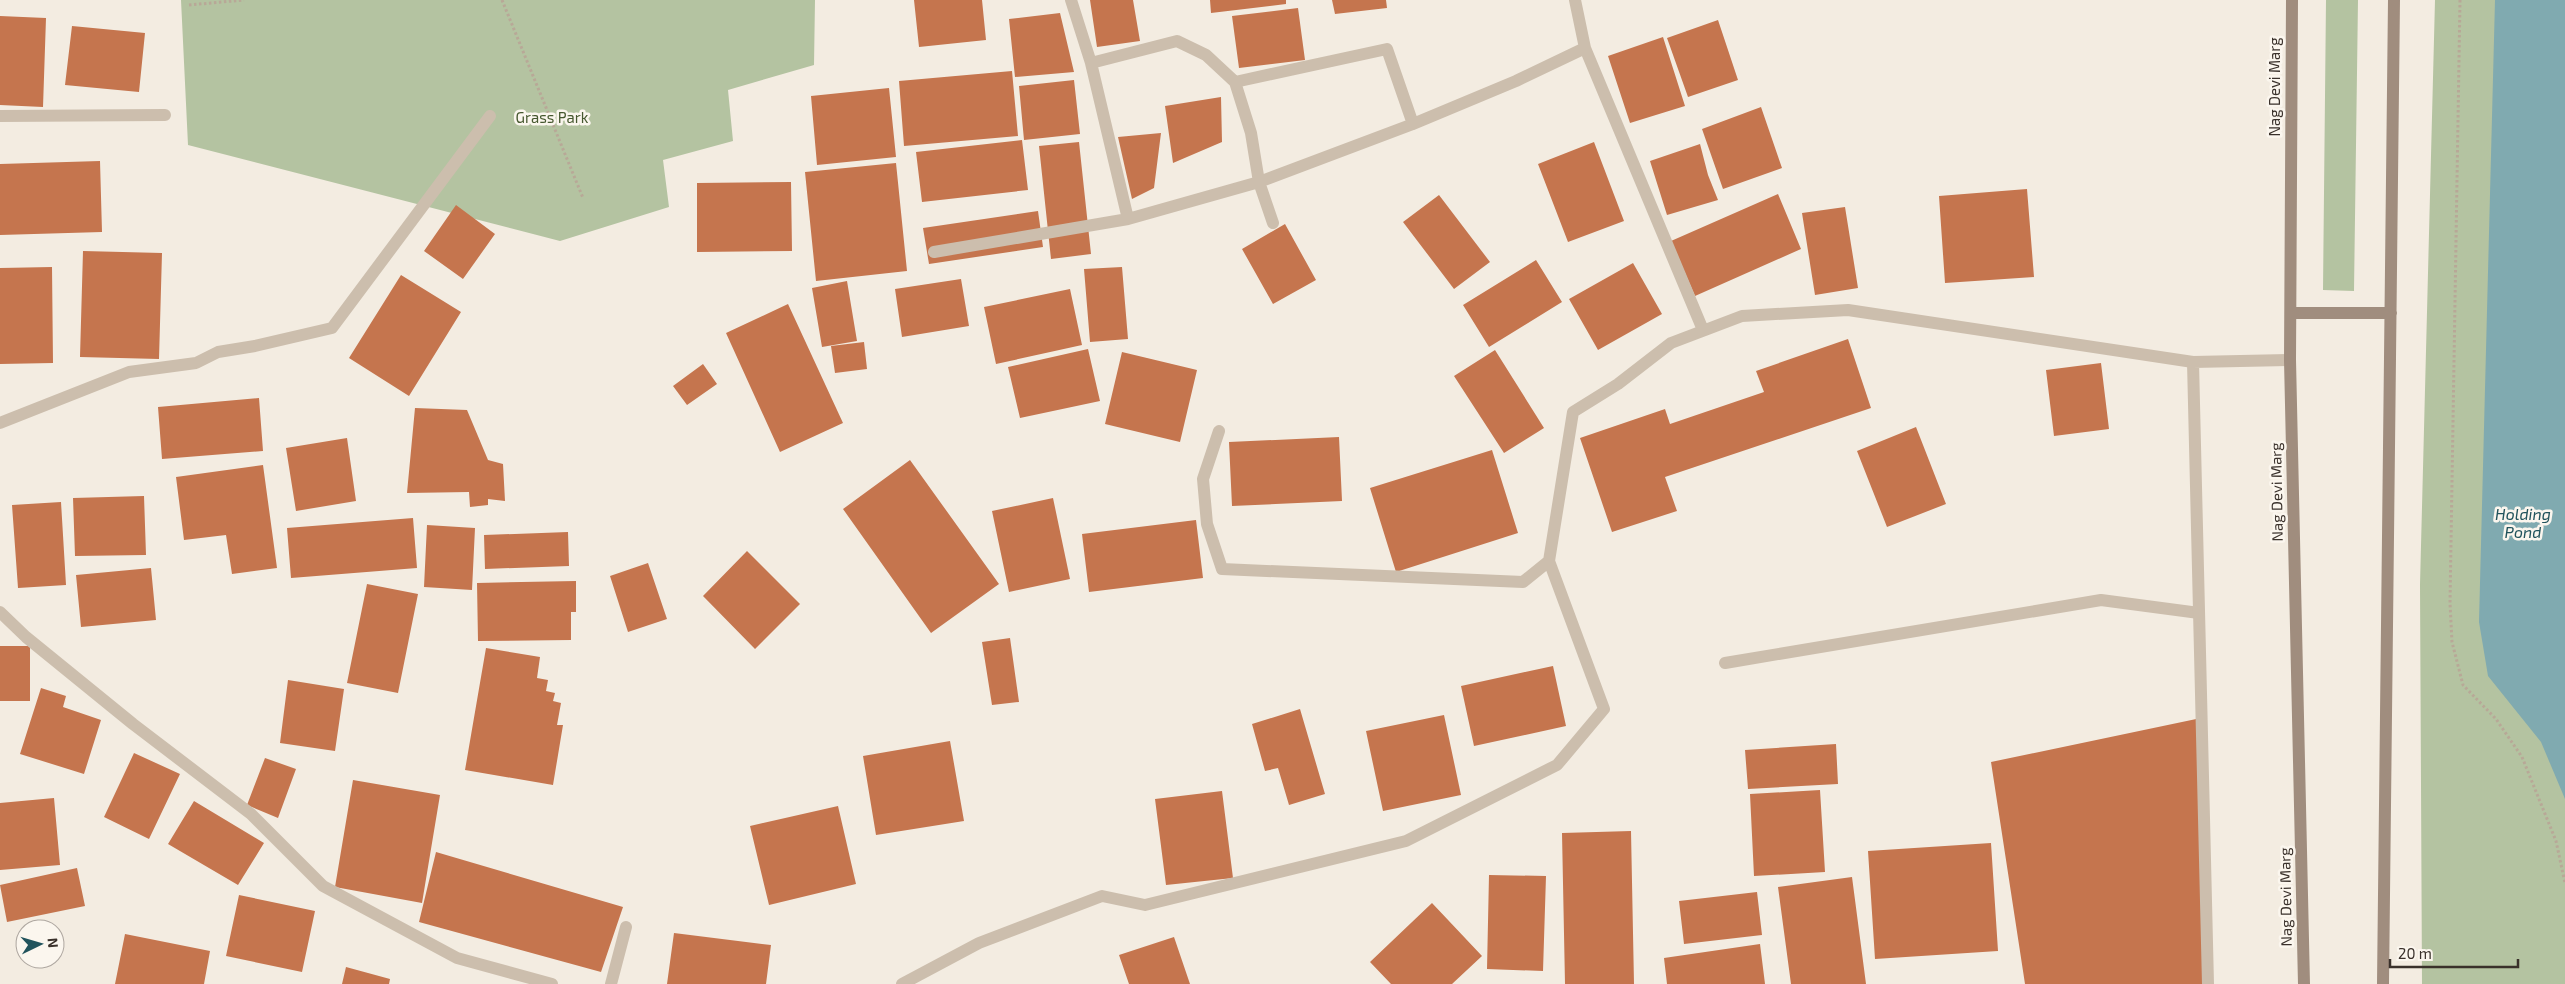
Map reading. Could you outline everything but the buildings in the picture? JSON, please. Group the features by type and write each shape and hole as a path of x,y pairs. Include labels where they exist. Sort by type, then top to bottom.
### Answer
{"main road":[{"name":"Nag Devi Marg","path":"2292,0 2290,360 2304,984"},
{"path":"2384,984 2394,0"},
{"path":"2291,313 2391,313"}],"street":[{"path":"1071,0 1091,62 1128,219"},
{"path":"1575,0 1585,48 1703,330"},
{"path":"1091,62 1177,41 1206,54 1235,82 1251,133 1259,182 1273,223"},
{"path":"934,252 1128,219 1259,182 1413,124 1516,81 1585,48"},
{"path":"1235,82 1387,50 1413,124"},
{"path":"0,116 165,115"},
{"path":"0,423 129,372 196,363 218,352 256,346 332,328 490,116"},
{"path":"902,984 979,943 1102,896 1145,905 1406,841 1557,765 1604,709 1549,561 1573,412 1618,384 1671,343 1742,316 1848,310 2193,362 2290,360"},
{"path":"2193,362 2208,984"},
{"path":"1219,430 1203,479 1206,524 1222,569 1523,582 1549,561"},
{"path":"1725,663 2102,600 2199,613"},
{"path":"0,612 26,637 133,724 250,814 323,886 457,958 552,984"},
{"path":"611,984 626,927"}],"path":[{"path":"189,5 244,0"},
{"path":"502,0 583,198"},
{"path":"2460,0 2450,603 2452,642 2463,685 2496,719 2522,757 2556,841 2565,883"}],"green space":[{"name":"Grass Park","path":"181,0 815,0 814,65 728,90 733,141 663,160 669,207 560,241 188,145"},
{"path":"2326,0 2358,0 2354,291 2323,290"},
{"path":"2435,0 2565,0 2565,984 2422,984 2420,585"}],"water":[{"name":"Holding Pond","path":"2495,0 2565,0 2565,799 2541,742 2488,676 2479,622"}]}
